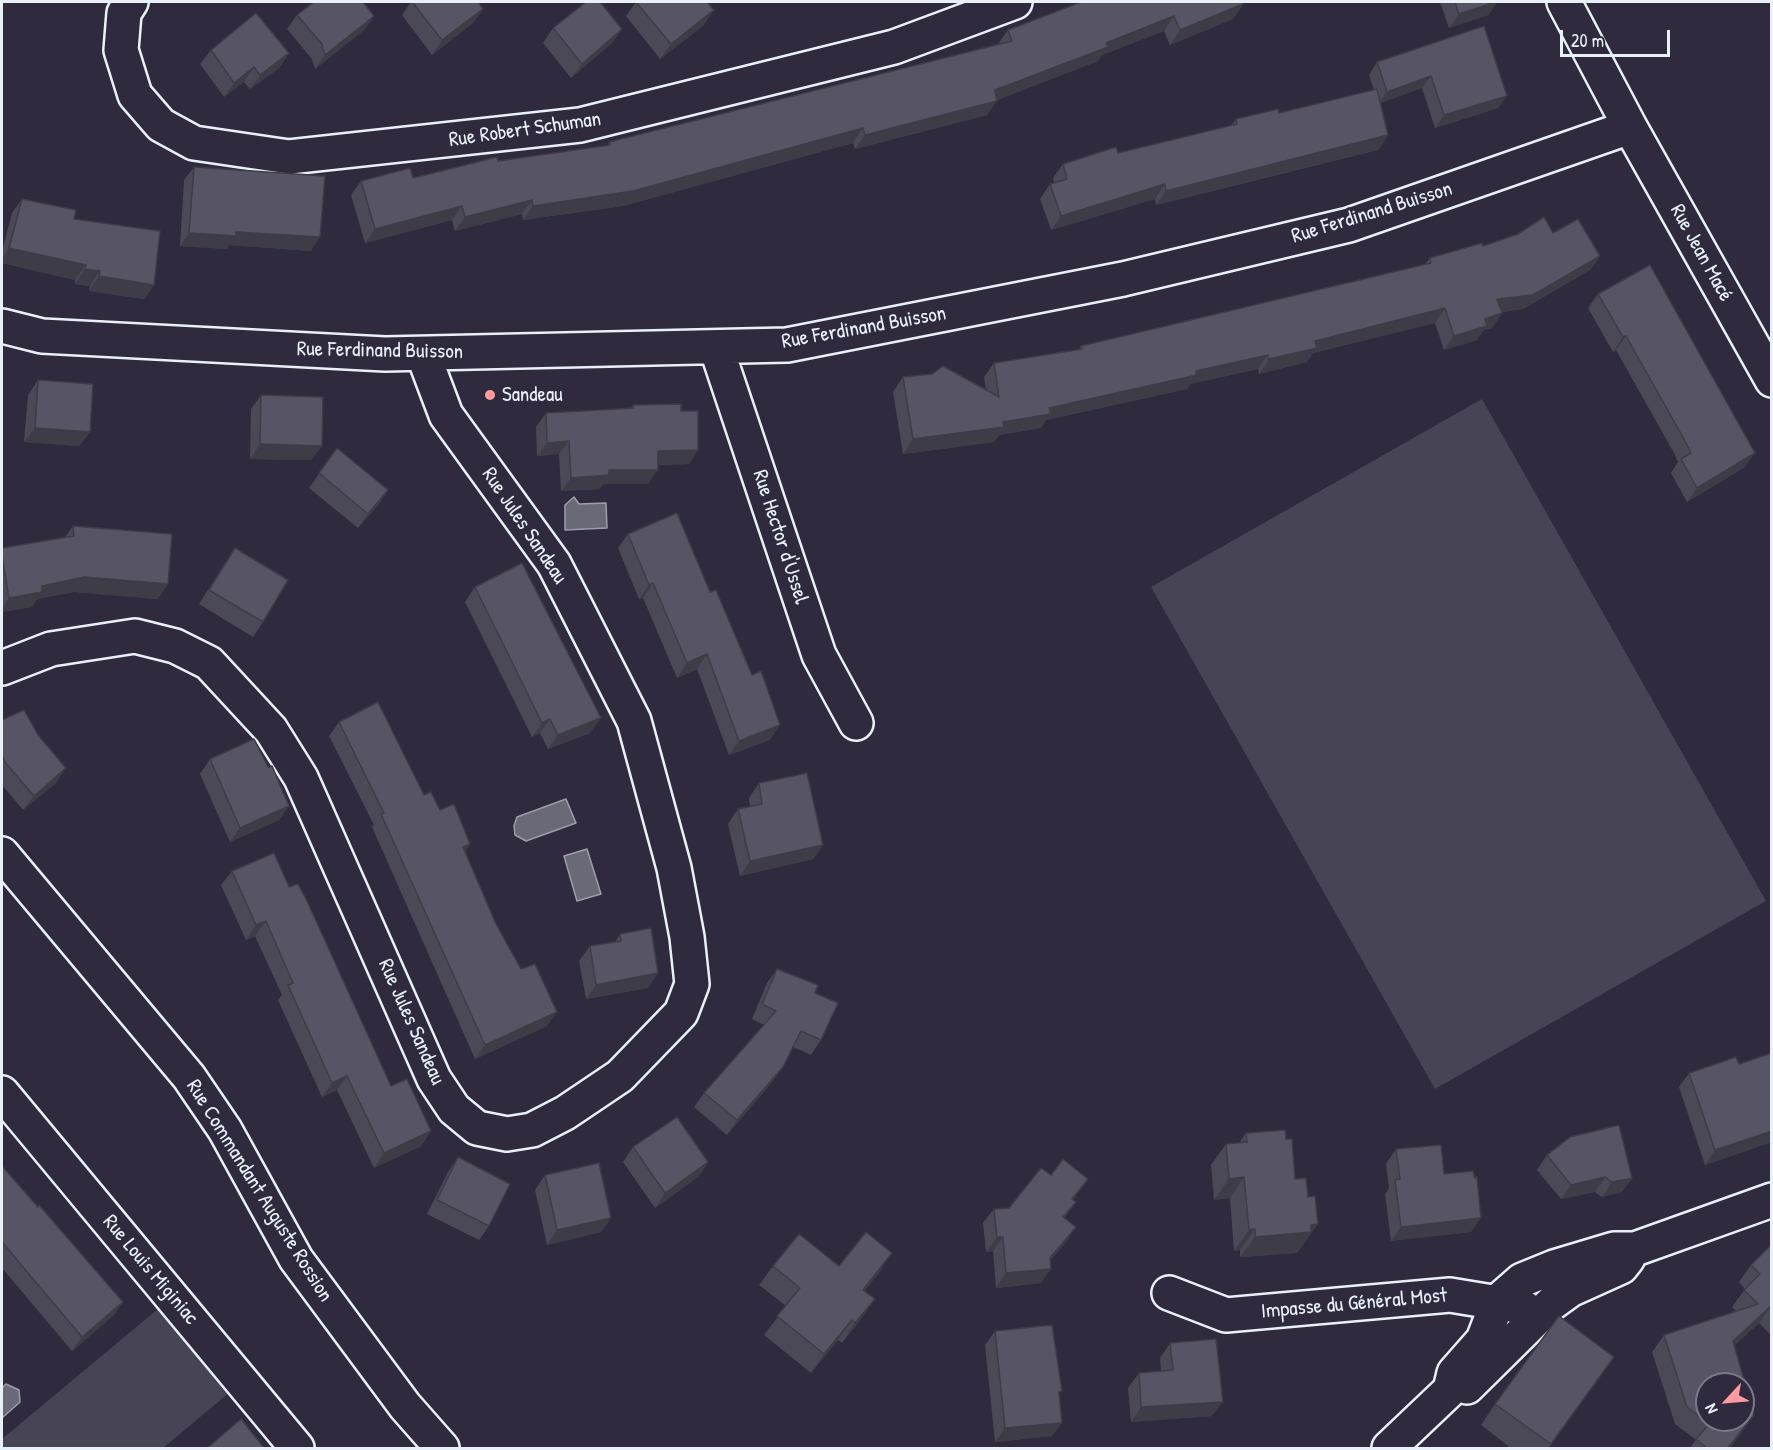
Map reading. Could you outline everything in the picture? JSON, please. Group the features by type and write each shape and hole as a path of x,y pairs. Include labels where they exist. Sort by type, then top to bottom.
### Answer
{"street":[{"name":"Rue Robert Schuman","path":"131,2 124,13 121,50 135,94 161,125 194,142 289,157 580,125 894,47 1015,2"},
{"name":"Rue Jean Macé","path":"1564,2 1630,127 1772,380"},
{"name":"Rue Ferdinand Buisson","path":"2,326 42,336 386,354 787,345 1123,279 1349,225 1630,127"},
{"name":"Rue Hector d'Ussel","path":"716,346 819,655 856,723"},
{"name":"Rue Jules Sandeau","path":"2,668 51,649 135,636 175,646 209,663 271,730 301,777 434,1079 454,1110 477,1128 507,1134 532,1130 565,1113 620,1076 681,1013 692,984 687,937 668,845 634,721 554,564 446,415 423,354"},
{"name":"Rue Commandant Auguste Rossion","path":"2,854 189,1077 225,1130 296,1259 398,1397 442,1449"},
{"name":"Rue Louis Miginiac","path":"2,1093 297,1449"},
{"path":"1389,1449 1450,1390 1454,1373 1483,1340 1498,1301 1522,1280 1554,1266 1614,1249 1635,1249 1772,1200"},
{"path":"1450,1390 1467,1388 1538,1317 1570,1290 1621,1267 1635,1249"},
{"name":"Impasse du Général Most","path":"1169,1293 1226,1315 1450,1295 1498,1301 1523,1307 1538,1317"}],"shaded area":[{"path":"1482,399 1766,901 1435,1089 1151,587"},
{"path":"159,1308 230,1392 163,1448 2,1448 2,1439"}],"water":[{"path":"574,497 579,504 606,503 607,528 565,530 565,505"},
{"path":"566,799 576,823 526,841 515,835 514,826 517,817"},
{"path":"587,849 601,894 577,901 564,856"},
{"path":"6,1384 19,1390 20,1402 2,1418 2,1388"}],"building":[{"path":"314,2 363,2 374,16 325,55 322,44 297,15"},
{"path":"412,2 478,2 483,9 442,40"},
{"path":"586,2 600,2 622,29 582,64 553,28"},
{"path":"636,2 707,2 714,10 671,44"},
{"path":"1081,2 1242,2 1243,4 1180,30 1174,16 1106,43 1108,47 995,90 997,101 865,135 863,128 633,191 533,206 532,200 465,217 462,206 375,229 361,181 410,168 413,178 497,157 498,161 610,145 609,142 1012,41 1008,30"},
{"path":"1455,2 1495,2 1459,14"},
{"path":"256,13 289,53 260,75 254,67 234,83 211,50"},
{"path":"1484,26 1507,96 1444,115 1431,76 1387,92 1377,62"},
{"path":"1377,89 1388,135 1166,191 1165,184 1061,216 1050,184 1067,179 1063,164 1116,147 1118,153 1237,124 1236,119 1278,109 1279,113"},
{"path":"194,167 325,176 320,237 236,232 236,236 189,233"},
{"path":"22,199 76,210 74,219 160,231 154,285 99,276 100,271 85,269 86,265 9,248"},
{"path":"1544,217 1553,233 1578,219 1600,256 1533,295 1497,299 1502,313 1485,319 1487,326 1454,336 1445,308 1315,341 1317,348 1269,359 1268,355 1196,371 1197,375 1049,408 1051,414 1003,422 1004,427 913,439 903,377 932,374 943,366 999,397 994,363 1082,349 1081,346 1431,263 1430,258 1482,243 1483,246 1518,234"},
{"path":"1650,265 1755,453 1697,488 1681,459 1691,453 1684,439 1626,336 1623,337 1598,294"},
{"path":"38,380 93,384 90,432 35,428"},
{"path":"261,395 323,397 322,446 260,444"},
{"path":"681,404 681,411 698,411 698,450 658,451 658,470 609,470 609,475 571,478 569,441 547,443 546,413 633,408 633,405"},
{"path":"337,448 388,490 368,514 319,473"},
{"path":"677,513 710,592 716,590 752,675 761,671 780,725 739,741 707,654 687,663 653,583 649,585 628,534"},
{"path":"73,526 172,534 168,584 84,577 42,586 42,592 9,598 2,548 74,536"},
{"path":"235,548 288,580 263,622 209,590"},
{"path":"522,563 601,718 558,735 550,719 542,723 475,587"},
{"path":"378,702 424,795 431,792 440,810 454,804 470,844 463,847 496,924 521,969 535,964 557,1012 485,1045 381,814 384,813 339,722"},
{"path":"24,710 38,735 66,768 34,796 5,762 2,755 2,720"},
{"path":"254,739 268,767 272,766 289,806 240,828 210,759"},
{"path":"807,773 823,845 750,861 738,809 762,804 759,783"},
{"path":"274,853 289,887 298,884 307,901 391,1086 407,1079 431,1131 384,1153 347,1076 332,1083 288,985 293,983 266,921 256,925 232,871"},
{"path":"651,928 658,973 596,985 590,946 621,941 620,934"},
{"path":"777,969 818,985 815,993 838,1003 821,1040 801,1031 783,1067 737,1120 704,1093 776,1011 762,1004"},
{"path":"1772,1053 1772,1131 1715,1150 1689,1073 1736,1057 1739,1064"},
{"path":"677,1117 708,1162 665,1193 633,1147"},
{"path":"1619,1125 1632,1178 1612,1182 1605,1177 1571,1185 1547,1155 1570,1137"},
{"path":"1285,1130 1286,1139 1292,1139 1295,1179 1306,1178 1308,1197 1315,1196 1318,1224 1311,1225 1311,1232 1255,1237 1255,1229 1249,1230 1244,1177 1229,1179 1226,1144 1247,1142 1246,1133"},
{"path":"1441,1145 1444,1174 1473,1171 1475,1178 1477,1177 1481,1218 1401,1227 1395,1180 1400,1179 1396,1149"},
{"path":"458,1157 510,1184 489,1226 437,1200"},
{"path":"1063,1159 1088,1179 1072,1199 1076,1202 1063,1217 1076,1227 1050,1258 1051,1269 1006,1273 1003,1237 997,1237 994,1209 1009,1208 1041,1168 1051,1175"},
{"path":"599,1163 611,1218 557,1230 545,1175"},
{"path":"2,1166 123,1302 82,1337 2,1242"},
{"path":"866,1232 892,1253 863,1290 875,1299 855,1323 852,1320 824,1354 777,1316 800,1288 773,1266 799,1234 839,1266"},
{"path":"1772,1244 1772,1307 1733,1341 1742,1372 1695,1372 1695,1413 1687,1407 1664,1335 1758,1304 1744,1290 1760,1274 1751,1265"},
{"path":"1559,1316 1614,1357 1551,1444 1495,1404"},
{"path":"1052,1325 1062,1391 1059,1392 1062,1423 1005,1428 995,1331"},
{"path":"1216,1339 1223,1402 1141,1407 1139,1373 1173,1370 1170,1343"},
{"path":"241,1419 265,1449 206,1449"},
{"path":"1702,1432 1740,1432 1727,1449 1708,1449 1696,1439"}],"place":[{"name":"Sandeau","path":"490,395"}]}
